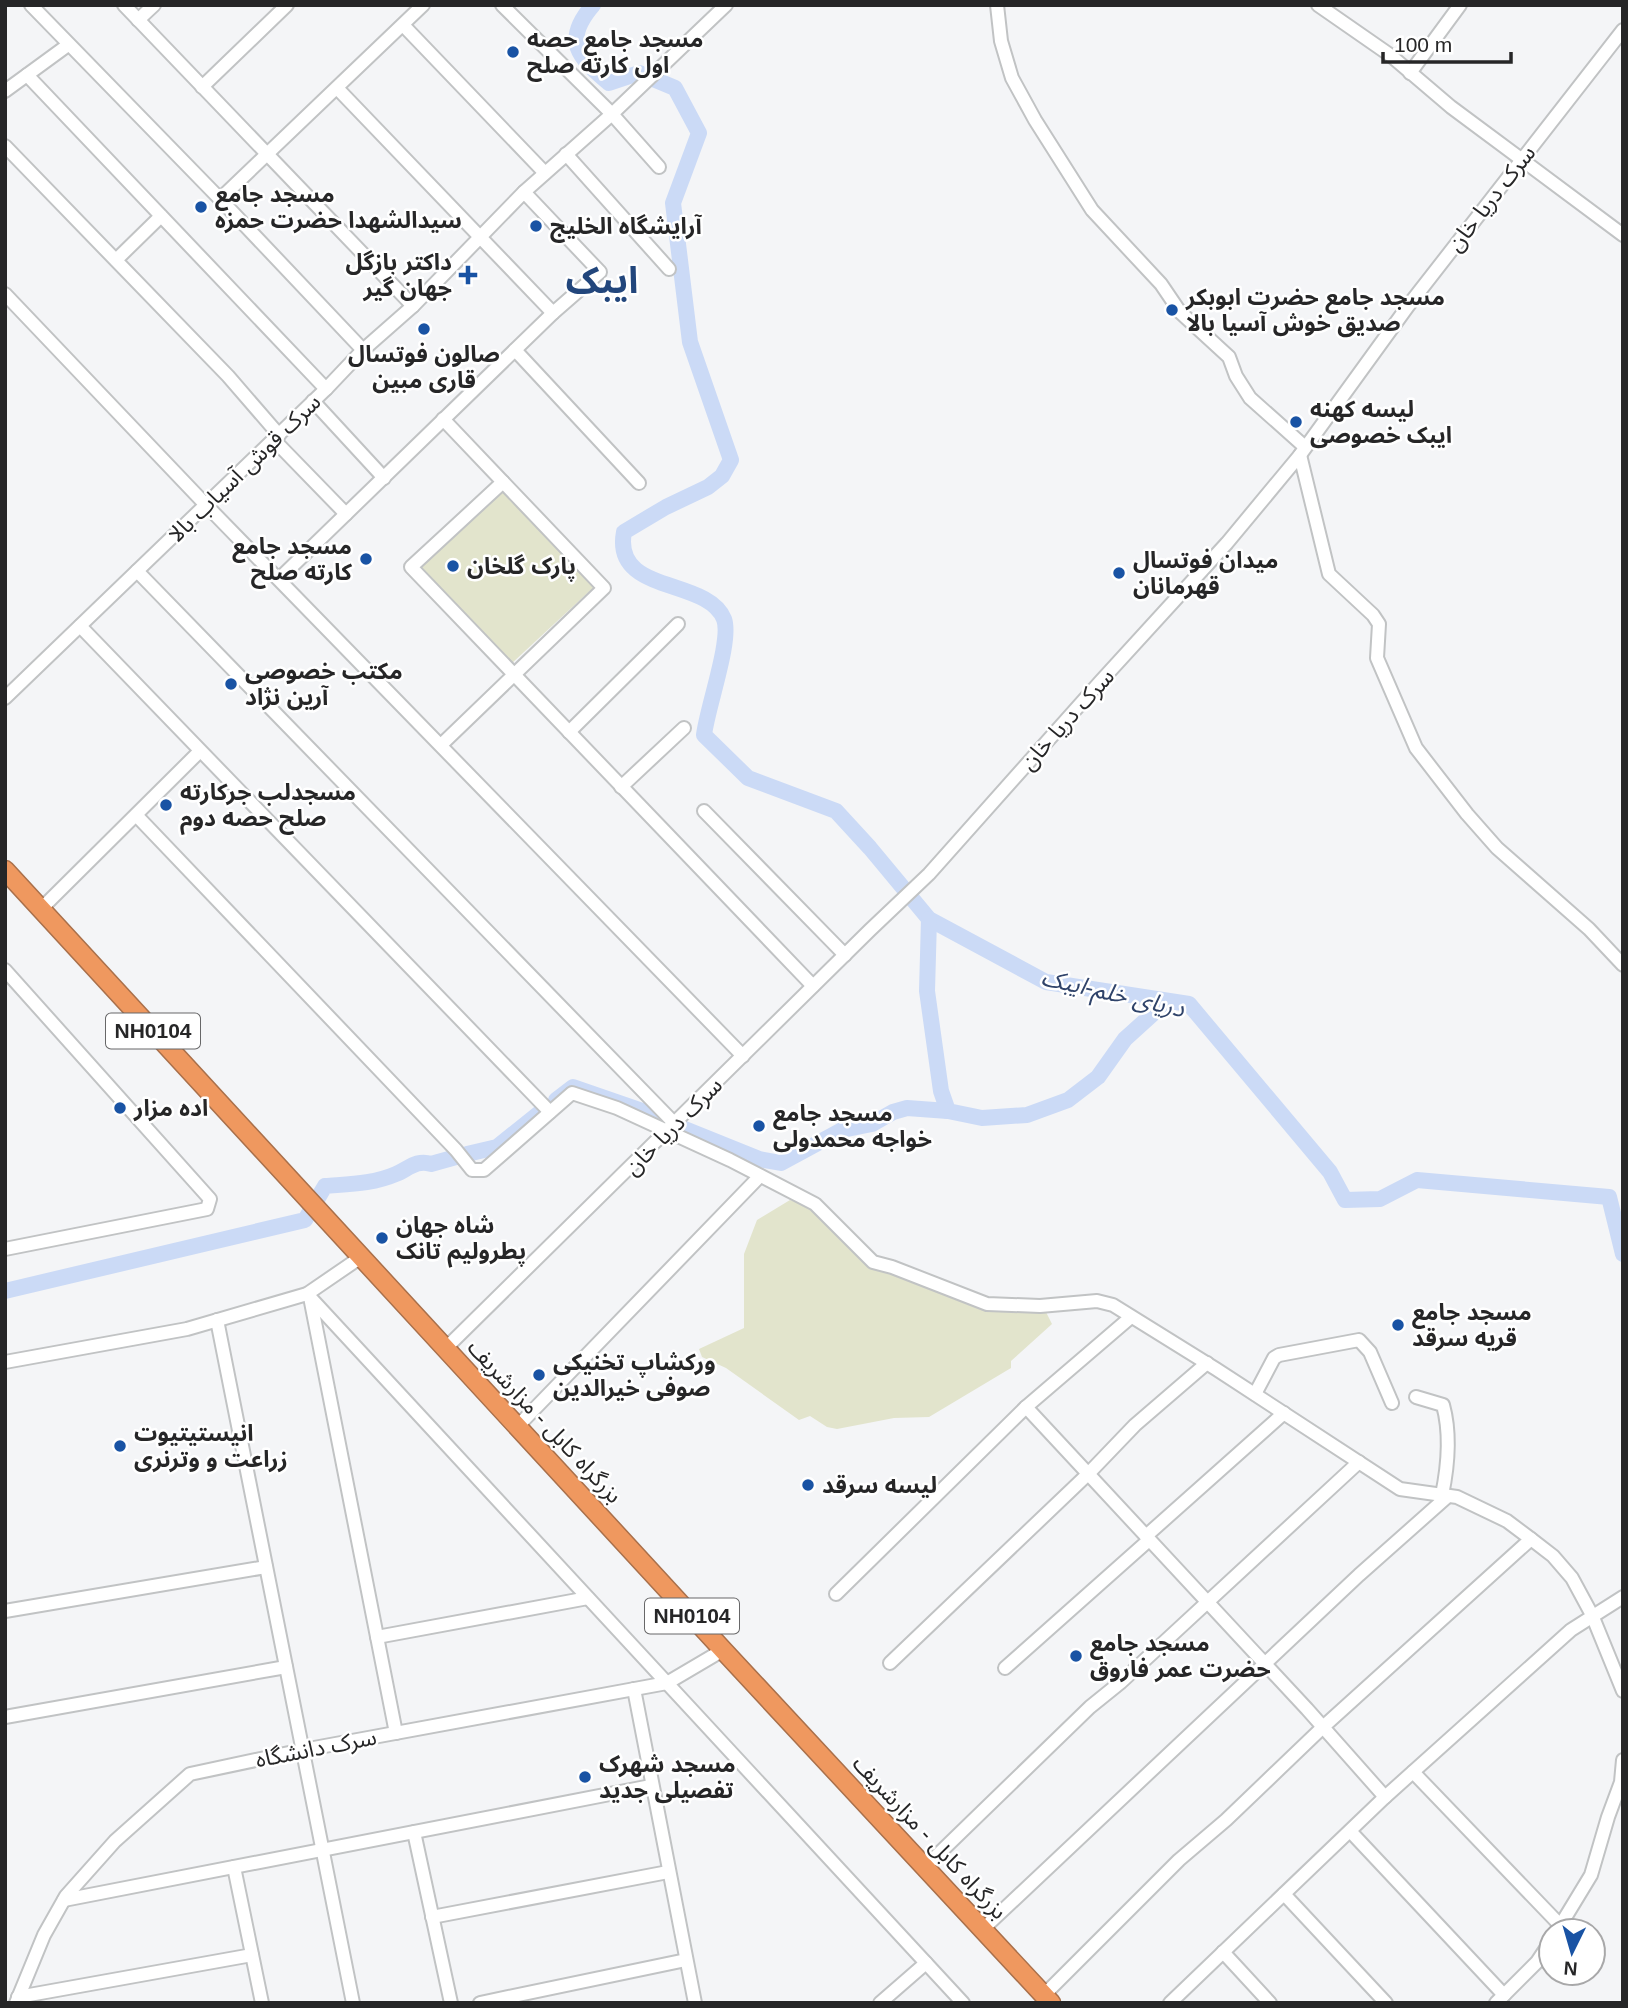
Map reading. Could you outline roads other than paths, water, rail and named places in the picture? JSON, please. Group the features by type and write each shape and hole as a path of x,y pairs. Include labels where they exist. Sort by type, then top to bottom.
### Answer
{"highway":[{"name":"بزرگراه کابل - مزارشریف","path":"5,870 1048,1999"}],"street":[{"path":"31,5 363,350"},
{"path":"124,5 413,306"},
{"path":"138,20 154,5"},
{"path":"202,87 287,5"},
{"path":"220,199 423,5"},
{"path":"502,5 612,114 659,167"},
{"name":"سرک قوش آسیاب بالا","path":"5,698 326,389 363,350 413,306 524,192 612,114 726,5"},
{"path":"997,5 1001,41 1012,78 1092,210 1161,284 1180,312 1229,357 1236,376 1250,398 1303,451 1329,574 1373,615 1378,624 1377,658 1416,748 1497,848 1589,929 1623,965"},
{"path":"1318,5 1390,55 1451,107 1623,235"},
{"path":"1410,73 1460,5"},
{"path":"403,25 545,173"},
{"name":"سرک دریا خان","path":"445,1349 929,874 1227,543 1303,451 1408,306 1623,30"},
{"path":"6,89 68,45"},
{"path":"27,75 326,389"},
{"path":"337,88 554,313"},
{"path":"5,146 228,376 276,437 346,514"},
{"path":"566,154 670,269"},
{"path":"279,579 515,350 600,272 524,192"},
{"path":"116,260 161,216"},
{"path":"5,294 206,505 743,1056"},
{"path":"515,350 639,483"},
{"path":"313,401 384,478"},
{"path":"441,745 604,587 443,419"},
{"path":"503,482 411,567 813,986"},
{"path":"136,571 671,1128"},
{"path":"569,732 678,624"},
{"path":"80,626 550,1112"},
{"path":"621,787 684,728"},
{"path":"41,909 200,751"},
{"path":"704,811 845,954"},
{"path":"136,815 456,1150 472,1170 484,1170 572,1093 671,1128 815,1204 873,1262 987,1304 1041,1306 1097,1301 1113,1305 1400,1489 1457,1497 1507,1521 1531,1539 1553,1556 1572,1578 1623,1691"},
{"path":"5,970 210,1199 210,1204 207,1209 5,1249"},
{"path":"517,1427 760,1176"},
{"path":"5,1362 187,1329 308,1296 361,1257"},
{"path":"308,1296 963,2003"},
{"path":"308,1296 396,1732"},
{"path":"836,1594 1026,1407 1131,1317"},
{"path":"217,1320 353,2003"},
{"path":"1255,1394 1274,1358 1279,1355 1359,1340 1370,1352 1392,1403"},
{"path":"890,1662 1135,1426 1207,1363"},
{"path":"983,1929 1446,1495 1448,1436 1443,1405 1416,1397"},
{"path":"1026,1407 1385,1797"},
{"path":"1005,1668 1284,1413"},
{"path":"925,1867 1090,1707 1115,1688 1359,1462"},
{"path":"1048,1999 1179,1860 1226,1820 1323,1727 1531,1539"},
{"path":"5,1611 266,1567"},
{"path":"1170,2003 1385,1797 1571,1630 1623,1597"},
{"path":"377,1637 588,1598"},
{"name":"سرک دانشگاه","path":"17,2000 44,1935 64,1899 115,1841 190,1774 396,1732 667,1683 723,1650"},
{"path":"5,1717 286,1667"},
{"path":"634,1689 695,2003"},
{"path":"1566,1917 1591,1875 1621,1782 1623,1760"},
{"path":"1413,1772 1549,1917"},
{"path":"64,1899 651,1786"},
{"path":"1350,1831 1500,1999 1537,1962"},
{"path":"414,1832 451,2003"},
{"path":"234,1867 262,2003"},
{"path":"432,1916 668,1872"},
{"path":"1284,1894 1386,2003"},
{"path":"1223,1952 1270,2003"},
{"path":"17,2000 252,1955"},
{"path":"481,2003 686,1960"},
{"path":"880,2003 926,1962"}],"waterway":[{"name":"دریای خلم-ایبک","path":"593,5 578,29 576,39 578,48 589,65 609,83 639,73 675,88 699,133 673,203 690,342 731,460 722,476 708,487 666,507 624,532 624,552 632,566 646,576 700,597 714,606 724,619 725,642 704,735 748,778 836,811 929,919 1046,982 1189,1004 1330,1172 1345,1200 1380,1199 1417,1180 1609,1197 1623,1254"},
{"path":"929,919 927,991 941,1091 948,1111 982,1118 1027,1115 1068,1100 1098,1077 1125,1039 1167,1001"},
{"path":"556,1100 573,1087 657,1116 667,1122"},
{"path":"682,1128 759,1159 781,1163 842,1130 872,1124 893,1112 907,1108 948,1111"},
{"path":"467,1154 497,1147 542,1111"},
{"path":"5,1291 305,1220 325,1186 379,1180 417,1164 431,1164 456,1157"}],"place":[{"name":"مسجد جامع حصه اول کارته صلح","path":"513,52"},
{"name":"مسجد جامع سیدالشهدا حضرت حمزه","path":"201,207"},
{"name":"آرایشگاه الخلیج","path":"536,226"},
{"name":"داکتر بازگل جهان گیر","path":"468,275"},
{"name":"مسجد جامع حضرت ابوبکر صدیق خوش آسیا بالا","path":"1172,310"},
{"name":"صالون فوتسال قاری مبین","path":"424,329"},
{"name":"لیسه کهنه ایبک خصوصی","path":"1296,422"},
{"name":"مسجد جامع کارته صلح","path":"366,559"},
{"name":"پارک گلخان","path":"453,566"},
{"name":"میدان فوتسال قهرمانان","path":"1119,573"},
{"name":"مکتب خصوصی آرین نژاد","path":"231,684"},
{"name":"مسجدلب جرکارته صلح حصه دوم","path":"166,805"},
{"name":"اده مزار","path":"120,1108"},
{"name":"مسجد جامع خواجه محمدولی","path":"759,1126"},
{"name":"شاه جهان پطرولیم تانک","path":"382,1238"},
{"name":"مسجد جامع قریه سرقد","path":"1398,1325"},
{"name":"ورکشاپ تخنیکی صوفی خیرالدین","path":"539,1375"},
{"name":"انیستیتیوت زراعت و وترنری","path":"120,1446"},
{"name":"لیسه سرقد","path":"808,1485"},
{"name":"مسجد جامع حضرت عمر فاروق","path":"1076,1656"},
{"name":"مسجد شهرک تفصیلی جدید","path":"585,1777"}],"district":[{"name":"ایبک","path":"602,280"}]}
